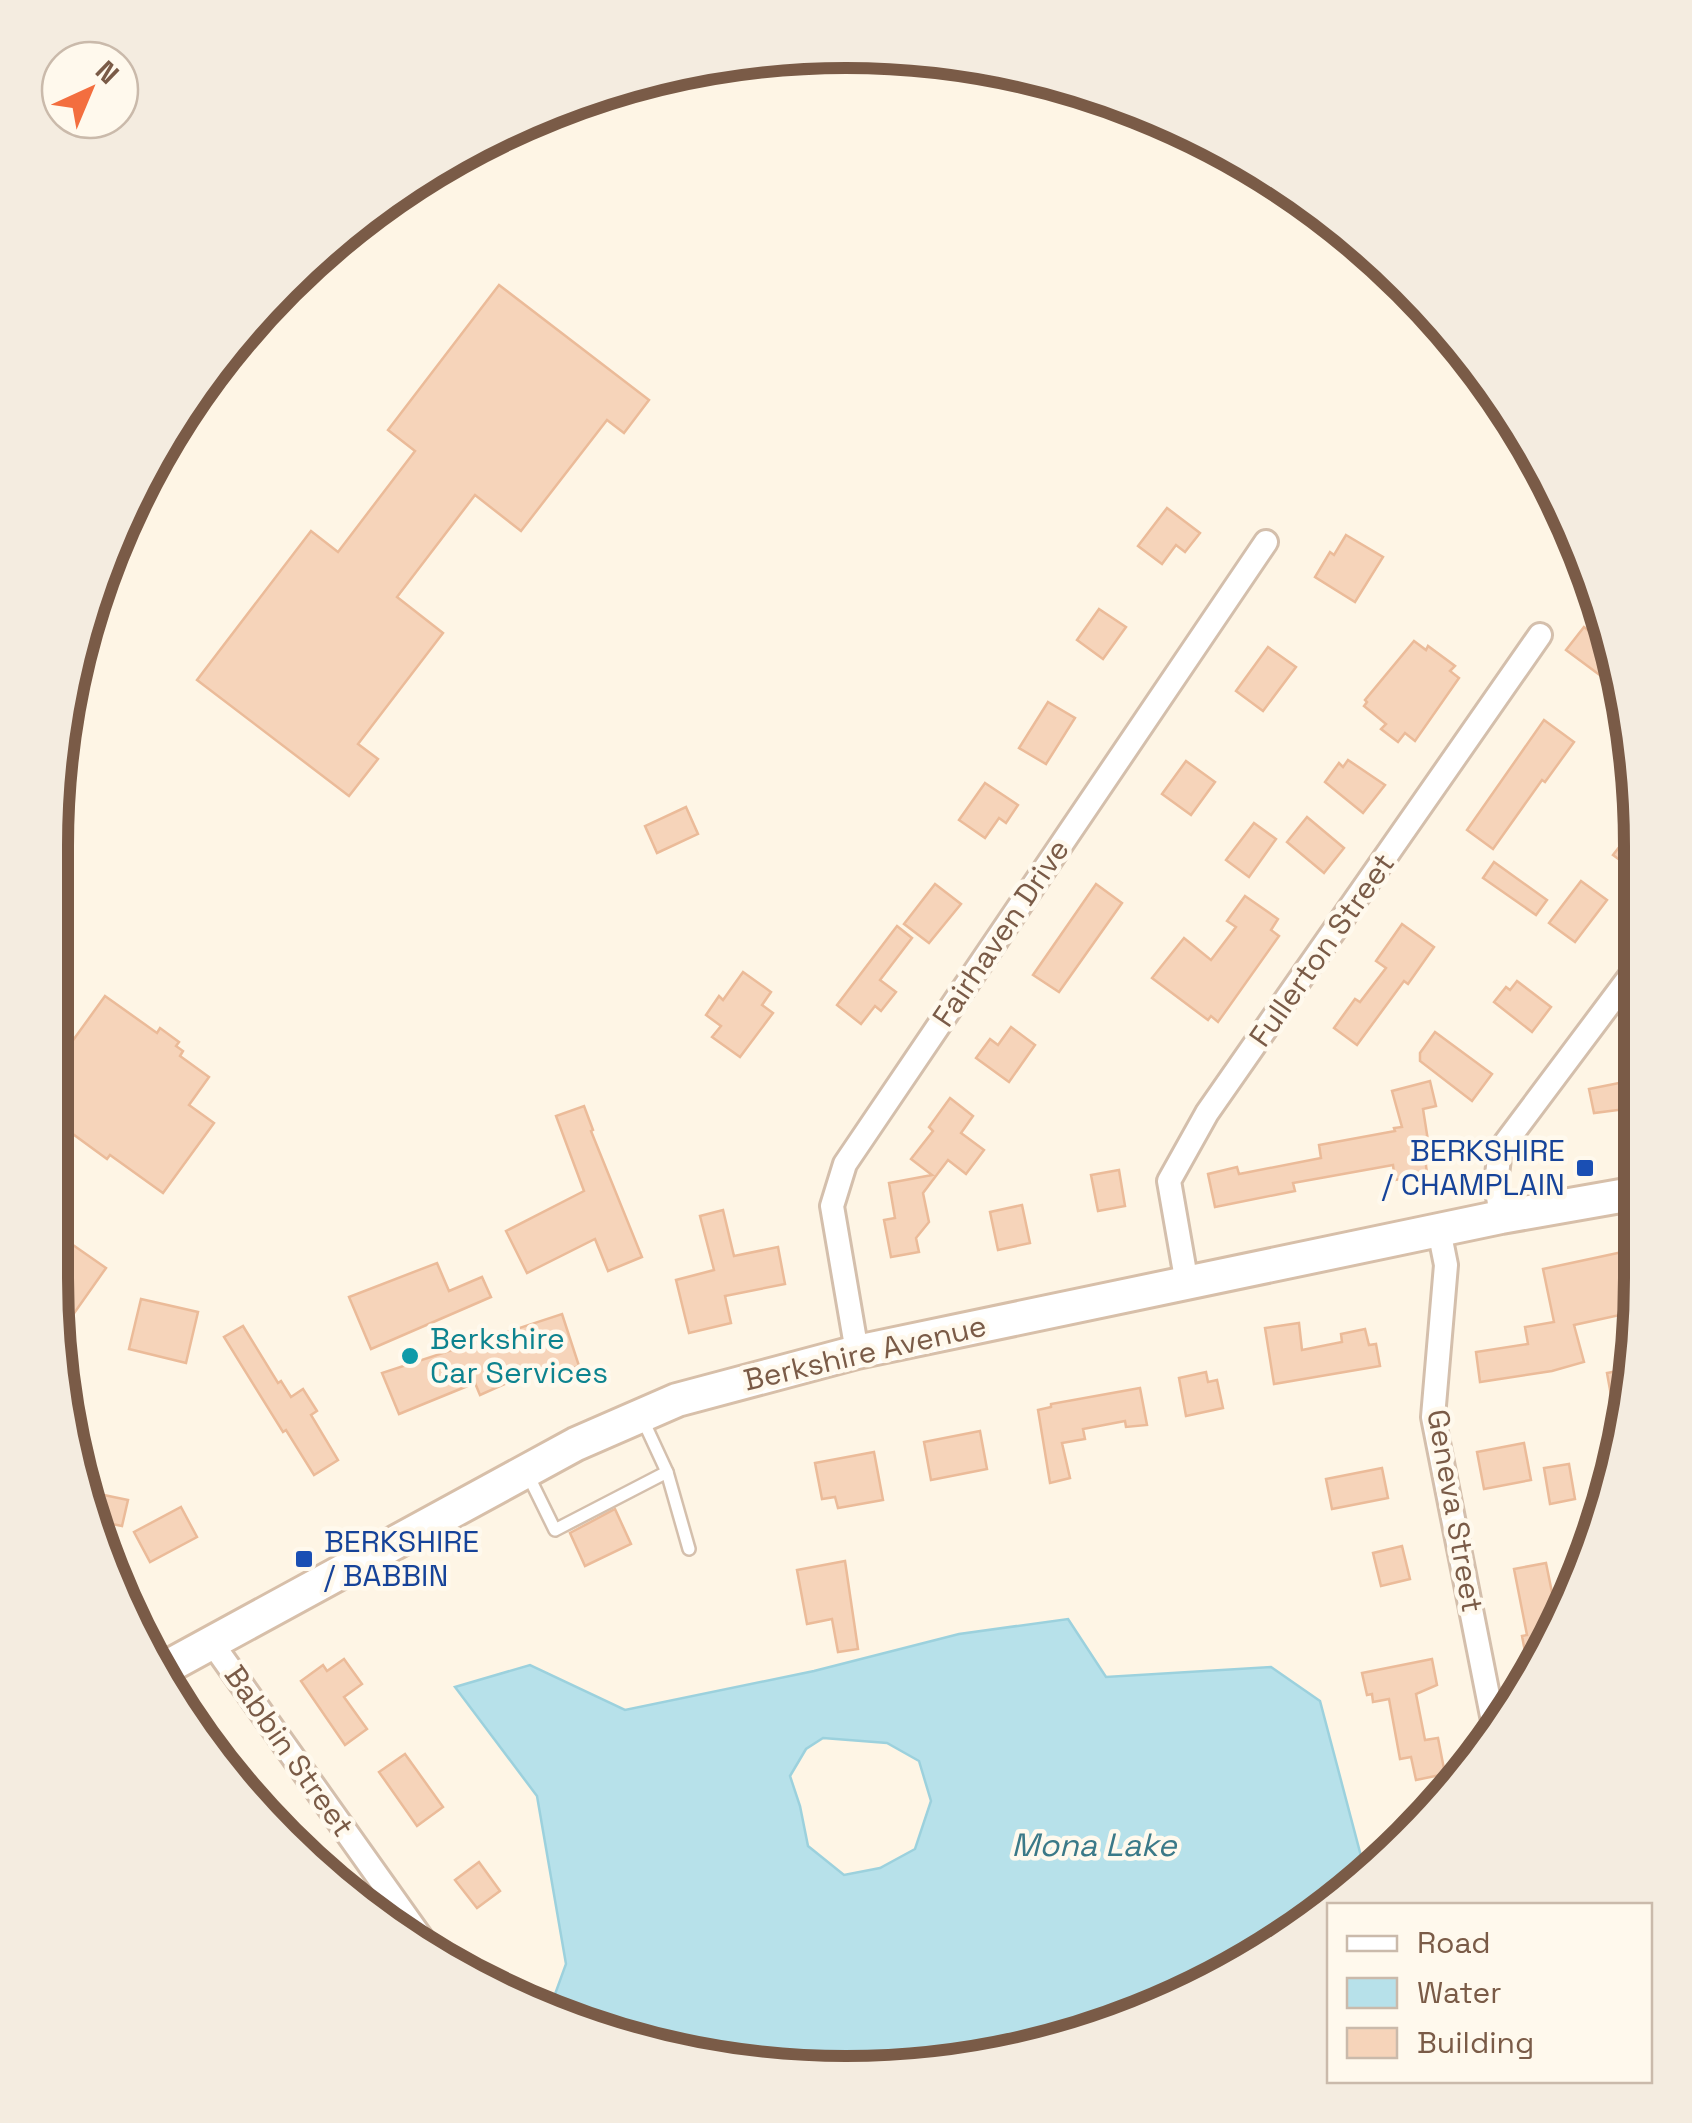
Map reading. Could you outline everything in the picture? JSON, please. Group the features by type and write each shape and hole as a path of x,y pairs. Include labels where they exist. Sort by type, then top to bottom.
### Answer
{"main road":[{"name":"Berkshire Avenue","path":"172,1665 640,1414 721,1386 857,1352 1502,1217 1624,1195"}],"street":[{"name":"Fairhaven Drive","path":"857,1352 832,1206 845,1164 1266,542"},
{"name":"Fullerton Street","path":"1187,1284 1169,1181 1179,1159 1540,634"},
{"path":"1502,1217 1496,1183 1500,1150 1624,983"},
{"name":"Geneva Street","path":"1439,1230 1446,1266 1433,1417 1491,1712"},
{"name":"Babbin Street","path":"212,1642 410,1922"}],"lane":[{"path":"640,1414 667,1472 690,1550"},
{"path":"526,1472 555,1530 667,1472"}],"water":[{"name":"Mona Lake","path":"1068,1619 1106,1677 1271,1667 1320,1701 1363,1858 1279,1924 1190,1975 1096,2014 998,2041 897,2054 795,2054 694,2041 554,1998 566,1964 537,1796 455,1687 530,1665 625,1710 814,1671 959,1634","holes":["823,1738 887,1743 919,1761 931,1801 915,1849 880,1868 844,1875 808,1846 790,1776 806,1749"]}],"building":[{"path":"499,285 649,400 624,433 607,420 521,531 475,495 397,597 443,633 358,744 378,759 349,796 197,680 311,531 338,552 415,451 388,430"},
{"path":"1167,508 1200,533 1185,552 1176,545 1162,564 1138,546"},
{"path":"1346,535 1383,557 1355,602 1315,577"},
{"path":"1099,609 1126,627 1103,659 1077,640"},
{"path":"1584,627 1595,635 1604,671 1601,676 1566,650"},
{"path":"1414,641 1426,650 1428,646 1455,666 1450,671 1459,678 1415,741 1405,733 1398,742 1381,729 1386,724 1364,706"},
{"path":"1268,647 1296,667 1263,711 1236,691"},
{"path":"1048,702 1075,718 1046,764 1019,748"},
{"path":"1544,720 1574,742 1493,849 1467,830"},
{"path":"1348,760 1385,785 1363,813 1325,782 1339,763 1343,767"},
{"path":"1186,761 1215,782 1191,815 1162,794"},
{"path":"985,783 1018,805 1006,823 999,818 985,838 959,820"},
{"path":"686,807 698,834 657,853 645,826"},
{"path":"1307,817 1344,848 1324,873 1287,842"},
{"path":"1254,823 1276,839 1249,877 1226,860"},
{"path":"1624,841 1624,863 1613,855"},
{"path":"1494,862 1547,900 1536,915 1483,878"},
{"path":"1581,881 1607,900 1575,942 1549,923"},
{"path":"935,884 961,904 929,943 904,924"},
{"path":"1096,884 1122,903 1059,992 1033,975"},
{"path":"1245,896 1278,919 1271,930 1279,936 1218,1022 1211,1016 1208,1020 1152,978 1184,938 1211,960 1236,927 1227,921"},
{"path":"1402,924 1434,947 1357,1045 1334,1028 1355,999 1360,1002 1386,968 1376,961"},
{"path":"897,926 912,938 880,980 896,992 881,1011 875,1006 861,1024 837,1005"},
{"path":"743,972 771,992 762,1005 773,1013 740,1057 712,1037 721,1026 706,1015 719,996 723,1000"},
{"path":"1517,981 1551,1007 1532,1032 1494,1002"},
{"path":"105,996 157,1033 160,1028 179,1042 176,1046 183,1051 180,1056 209,1077 189,1105 214,1123 163,1193 68,1130 68,1047"},
{"path":"1011,1027 1035,1045 1009,1082 976,1058 990,1039 998,1045"},
{"path":"1435,1032 1492,1074 1472,1101 1420,1061 1420,1053"},
{"path":"1430,1081 1436,1106 1423,1109 1429,1147 1424,1148 1427,1174 1395,1180 1393,1165 1293,1183 1295,1191 1215,1207 1208,1174 1237,1167 1239,1174 1321,1158 1319,1145 1395,1131 1394,1128 1402,1127 1392,1091"},
{"path":"1624,1082 1624,1109 1594,1113 1589,1089"},
{"path":"950,1098 973,1116 961,1133 984,1150 966,1174 948,1160 923,1193 929,1222 916,1238 919,1252 891,1257 884,1220 895,1218 889,1183 932,1175 911,1159 933,1131 929,1127"},
{"path":"584,1106 642,1257 608,1271 595,1239 527,1273 506,1231 584,1191 556,1116"},
{"path":"1119,1170 1125,1206 1098,1211 1091,1175"},
{"path":"1022,1205 1030,1243 998,1250 990,1212"},
{"path":"723,1210 734,1256 778,1247 785,1284 725,1296 731,1323 689,1333 676,1280 714,1270 700,1216"},
{"path":"68,1242 106,1268 69,1321"},
{"path":"1624,1252 1623,1314 1574,1325 1584,1362 1480,1382 1476,1352 1528,1344 1525,1327 1554,1322 1543,1269"},
{"path":"437,1263 449,1291 482,1277 491,1297 371,1349 349,1297"},
{"path":"141,1299 198,1312 186,1363 129,1349"},
{"path":"562,1314 579,1366 551,1375 547,1365 480,1395 475,1383 399,1414 382,1373"},
{"path":"1299,1323 1302,1350 1342,1342 1341,1334 1365,1329 1369,1345 1376,1344 1380,1366 1274,1384 1265,1328"},
{"path":"243,1326 278,1383 281,1381 291,1397 303,1389 317,1411 311,1415 338,1460 314,1475 224,1337"},
{"path":"1619,1371 1613,1408 1607,1373"},
{"path":"1206,1372 1208,1382 1217,1380 1223,1408 1186,1416 1179,1378"},
{"path":"1140,1388 1147,1425 1126,1427 1125,1421 1083,1429 1085,1439 1062,1443 1070,1478 1050,1483 1038,1410 1051,1404"},
{"path":"980,1431 987,1469 931,1480 924,1442"},
{"path":"1524,1443 1531,1480 1484,1489 1477,1452"},
{"path":"874,1452 883,1500 838,1508 835,1497 822,1499 815,1463"},
{"path":"1569,1464 1575,1499 1550,1504 1544,1468"},
{"path":"1382,1468 1388,1498 1332,1509 1326,1479"},
{"path":"99,1494 128,1500 122,1526 108,1523"},
{"path":"181,1507 197,1537 150,1562 134,1532"},
{"path":"615,1509 631,1544 585,1566 570,1533"},
{"path":"1402,1546 1410,1579 1381,1586 1373,1553"},
{"path":"845,1561 858,1649 838,1652 832,1619 807,1624 797,1570"},
{"path":"1546,1563 1554,1600 1526,1655 1522,1636 1527,1635 1514,1569"},
{"path":"344,1659 362,1684 344,1697 367,1729 345,1745 301,1681 323,1665 327,1671"},
{"path":"1432,1659 1437,1685 1416,1694 1425,1740 1438,1738 1444,1774 1416,1780 1411,1757 1400,1759 1389,1699 1373,1702 1372,1694 1367,1695 1362,1673"},
{"path":"405,1754 443,1807 417,1826 379,1772"},
{"path":"479,1862 500,1891 477,1908 455,1880"}],"place":[{"name":"BERKSHIRE / CHAMPLAIN","path":"1585,1168"},
{"name":"Berkshire Car Services","path":"410,1356"},
{"name":"BERKSHIRE / BABBIN","path":"304,1559"}]}
